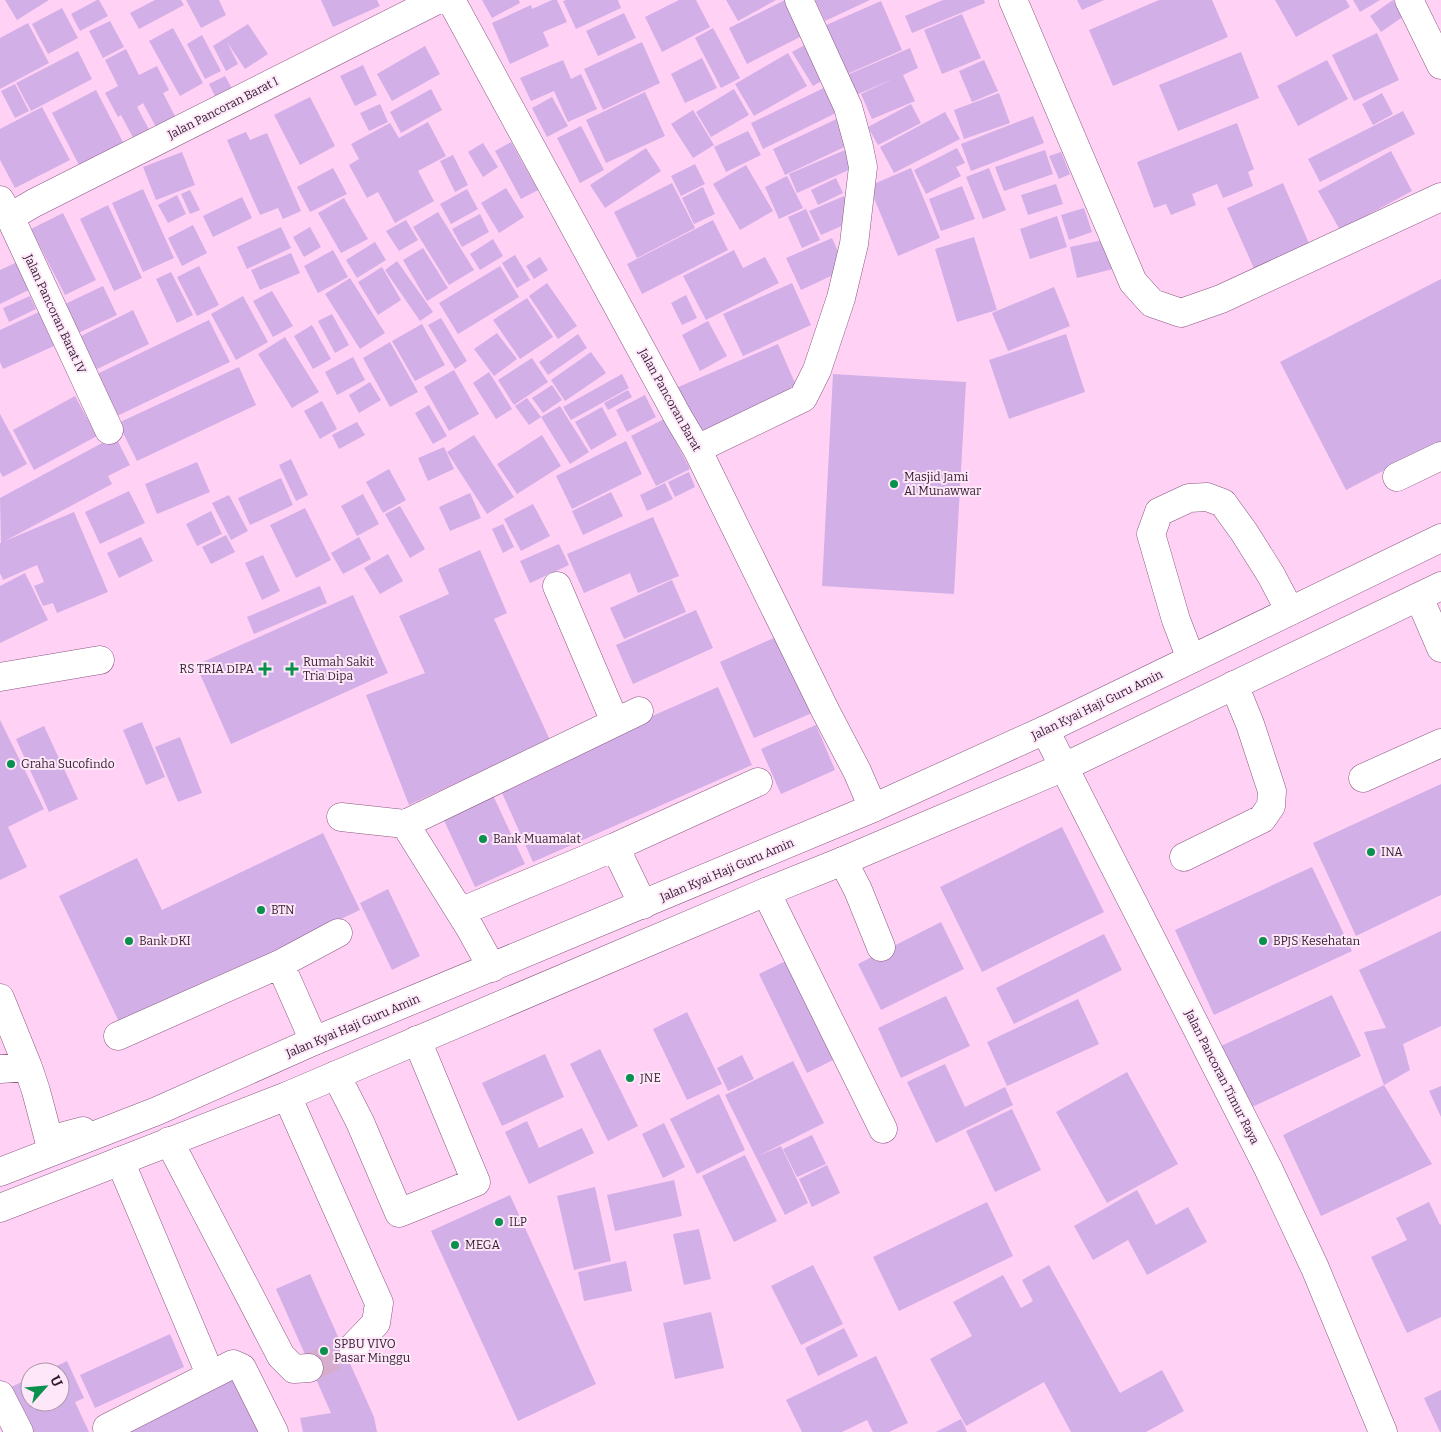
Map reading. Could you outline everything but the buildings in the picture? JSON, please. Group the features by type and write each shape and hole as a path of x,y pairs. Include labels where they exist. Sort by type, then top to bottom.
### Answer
{"street":[{"name":"Jalan Pancoran Barat I","path":"5,208 34,203 437,0"},
{"name":"Jalan Pancoran Barat","path":"451,0 674,408 698,448 865,789"},
{"path":"698,448 803,398 818,370 841,298 854,244 863,167 859,147 848,107 799,0"},
{"path":"1013,0 1133,282 1152,303 1181,313 1221,299 1441,197"},
{"path":"1409,0 1441,65"},
{"name":"Jalan Pancoran Barat IV","path":"5,208 109,430"},
{"path":"1397,477 1441,456"},
{"path":"1188,652 1176,620 1151,534 1159,512 1189,498 1207,497 1223,503 1244,532 1281,594"},
{"name":"Jalan Kyai Haji Guru Amin","path":"0,1172 157,1111 312,1037 639,897 865,789 1046,730 1188,652 1281,594 1441,538"},
{"path":"341,817 405,824 627,716 557,586"},
{"path":"0,1208 287,1096 1064,767 1430,592 1441,648"},
{"path":"0,677 100,660"},
{"path":"1184,858 1262,818 1272,806 1272,791 1250,724 1234,685"},
{"name":"Jalan Pancoran Timur Raya","path":"1046,730 1268,1168 1315,1268 1383,1432"},
{"path":"1363,778 1441,744"},
{"path":"466,920 618,854 758,782"},
{"path":"405,824 466,920 509,1001"},
{"path":"618,854 639,897"},
{"path":"843,861 858,890 881,947"},
{"path":"766,892 883,1129"},
{"path":"118,1036 283,972 338,933"},
{"path":"283,972 312,1037"},
{"path":"0,998 32,1079 48,1140 157,1111"},
{"path":"336,1075 360,1122 399,1213 476,1182 417,1040"},
{"path":"0,1069 32,1079"},
{"path":"287,1096 379,1303 376,1323 353,1348"},
{"path":"169,1141 281,1356 294,1369 309,1368"},
{"path":"120,1161 210,1374"},
{"path":"109,1432 107,1428 210,1374 233,1364 242,1368 274,1432"},
{"path":"0,1395 18,1432"}],"tunnel":[{"path":"309,1368 353,1347"}],"place":[{"name":"Masjid Jami Al Munawwar","path":"894,484"},
{"name":"RS TRIA DIPA","path":"265,669"},
{"name":"Rumah Sakit Tria Dipa","path":"292,669"},
{"name":"Graha Sucofindo","path":"11,764"},
{"name":"Bank Muamalat","path":"483,839"},
{"name":"INA","path":"1371,852"},
{"name":"BTN","path":"261,910"},
{"name":"Bank DKI","path":"129,941"},
{"name":"BPJS Kesehatan","path":"1263,941"},
{"name":"JNE","path":"630,1078"},
{"name":"ILP","path":"499,1222"},
{"name":"MEGA","path":"455,1245"},
{"name":"SPBU VIVO Pasar Minggu","path":"324,1351"}]}
